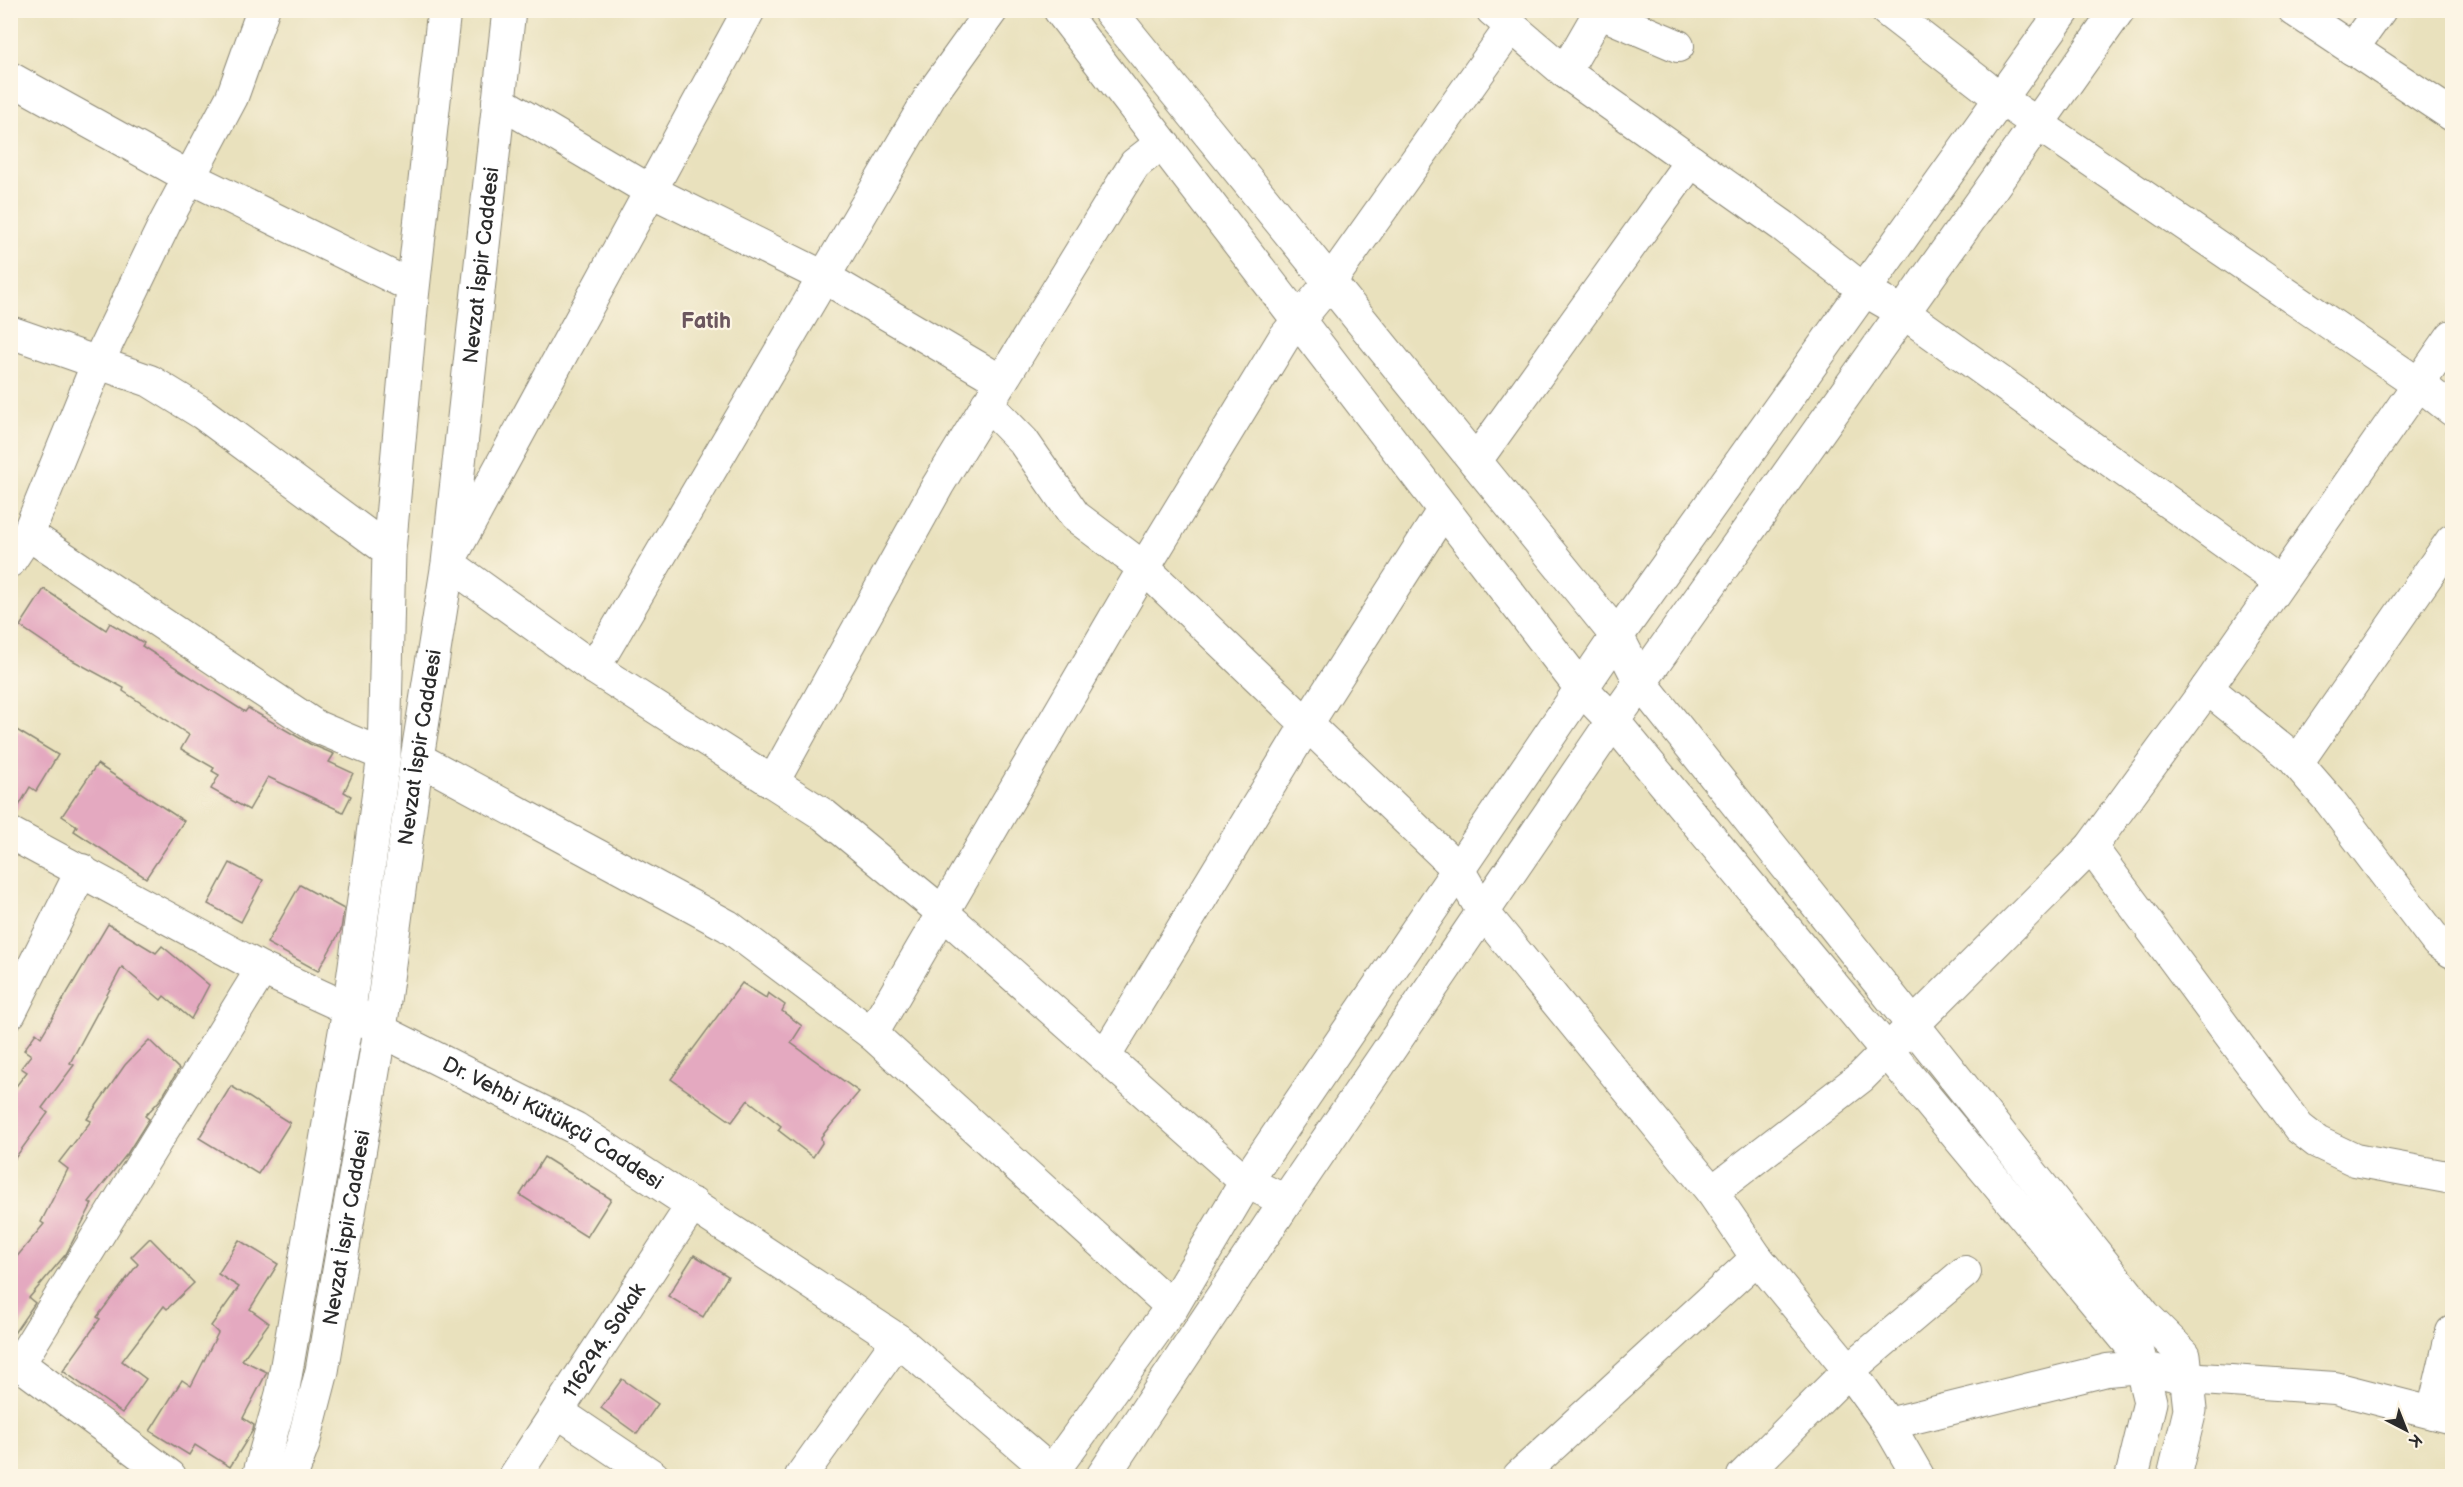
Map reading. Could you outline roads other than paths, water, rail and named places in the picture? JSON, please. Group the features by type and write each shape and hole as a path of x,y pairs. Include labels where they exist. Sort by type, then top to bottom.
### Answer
{"main road":[{"name":"Nevzat İspir Caddesi","path":"259,1476 282,1394 349,1009 384,755 389,551 413,287 444,10"},
{"name":"Nevzat İspir Caddesi","path":"291,1476 303,1444 322,1371 381,1030 417,758 448,563 508,10"},
{"path":"1060,10 1581,688 1613,721 2139,1353 2150,1402 2132,1476"},
{"path":"1109,10 1617,636 1641,682 2144,1315 2184,1355 2190,1410 2174,1476"},
{"path":"1052,1475 1172,1307 1246,1182 1581,688 2064,10"},
{"path":"1102,1476 1613,721 2118,10"}],"street":[{"path":"10,561 28,534 98,362 189,177 232,97 263,10"},
{"path":"594,668 931,95 992,10"},
{"path":"1886,10 2001,99 2419,384 2452,410"},
{"path":"2294,10 2452,115"},
{"path":"2352,49 2380,10"},
{"path":"1564,72 1596,12 1678,46"},
{"path":"741,15 448,563 594,668 824,815 942,912 1246,1182 1286,1201"},
{"path":"872,1034 1144,568 1284,338 1330,282 1502,19 1564,72 1784,226 1864,290 1904,313 2280,582"},
{"path":"10,78 189,177 413,287"},
{"path":"498,101 649,190 824,278 994,393 1023,441 1075,516 1144,568 1458,869 1483,912 1712,1192 1757,1258 1849,1370 1888,1424 1918,1476"},
{"path":"773,782 938,485 994,393 1135,164 1162,143"},
{"path":"1475,462 1691,161"},
{"path":"10,332 150,381 202,413 389,551"},
{"path":"1712,1192 1861,1077 1914,1027 2091,847 2207,688 2452,336"},
{"path":"1105,1056 1307,724 1444,509"},
{"path":"28,534 317,727 384,755"},
{"path":"2297,763 2452,540"},
{"path":"2207,688 2297,763 2330,801 2437,942 2452,952"},
{"path":"417,758 728,926 872,1034 1172,1307"},
{"name":"Dr. Vehbi Kütükçü Caddesi","path":"10,833 262,969 349,1009 381,1030 575,1128 898,1340 1052,1475"},
{"path":"2091,847 2299,1128 2317,1142 2355,1160 2452,1178"},
{"path":"10,1013 82,870"},
{"path":"170,1476 15,1359 262,969"},
{"name":"116294. Sokak","path":"515,1476 693,1204"},
{"path":"1519,1476 1757,1258"},
{"path":"1743,1476 1849,1370 1965,1272"},
{"path":"1888,1424 2107,1370 2141,1366 2186,1378 2335,1388 2443,1416 2452,1332"},
{"path":"801,1476 898,1340"},
{"path":"558,1412 653,1476"}],"district":[{"name":"Fatih","path":"706,320"}]}
